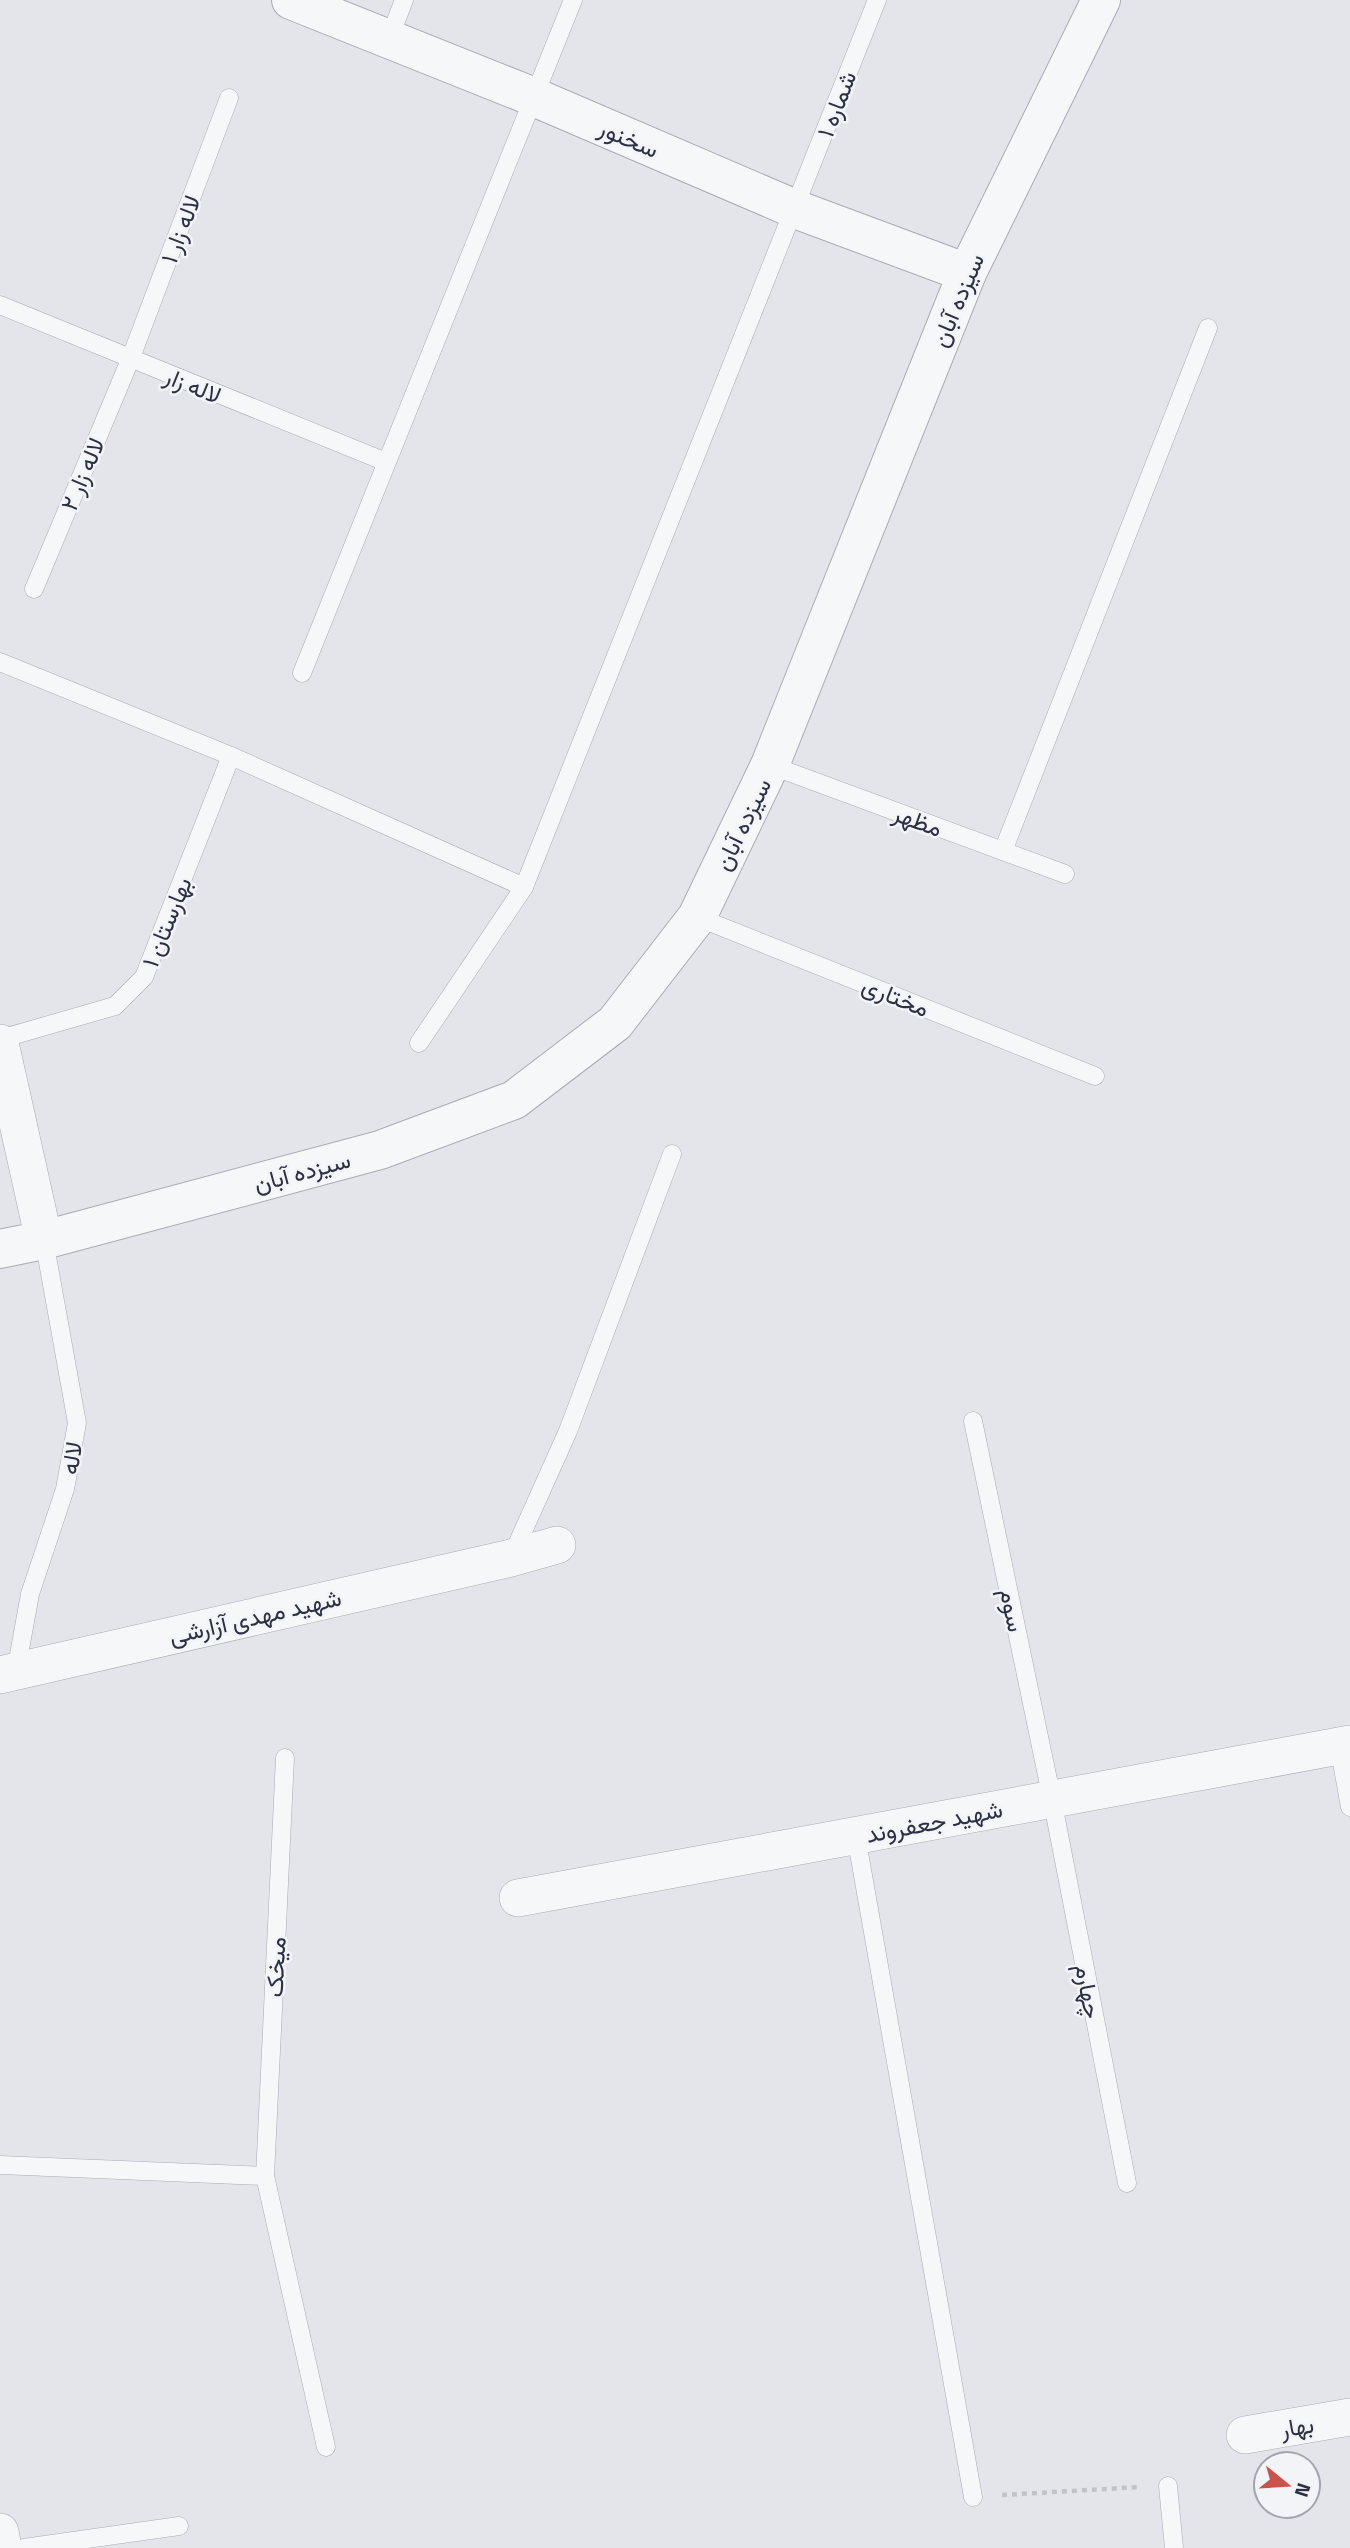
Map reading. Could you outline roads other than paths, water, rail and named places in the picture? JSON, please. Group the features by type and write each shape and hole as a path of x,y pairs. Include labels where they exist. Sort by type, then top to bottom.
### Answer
{"street":[{"name":"سخنور","path":"291,0 534,97 795,209 967,273"},
{"name":"سیزده آبان","path":"0,1250 380,1150 514,1100 615,1023 697,917 770,765 967,273 1101,0"},
{"path":"0,1041 44,1240"},
{"name":"شهید مهدی آزارشی","path":"8,1673 511,1558 557,1545"},
{"name":"شهید جعفروند","path":"518,1898 1344,1745"},
{"name":"بهار","path":"1245,2435 1350,2417"},
{"path":"0,2532 3,2548"}],"lane":[{"path":"389,39 404,0"},
{"path":"302,673 573,0"},
{"name":"شماره ۱","path":"419,1043 524,887 877,0"},
{"name":"لاله زار ۱","path":"130,360 229,98"},
{"name":"لاله زار","path":"0,305 386,462"},
{"path":"1003,851 1208,328"},
{"name":"لاله زار ۲","path":"34,589 130,360"},
{"path":"0,662 231,756 524,887"},
{"name":"بهارستان ۱","path":"0,1041 115,1006 144,977 231,756"},
{"name":"مظهر","path":"770,765 1065,874"},
{"name":"مختاری","path":"697,917 1095,1076"},
{"path":"511,1558 568,1432 672,1154"},
{"name":"لاله","path":"8,1673 30,1594 65,1489 77,1423 44,1240"},
{"name":"سوم","path":"973,1421 1052,1799"},
{"path":"1344,1745 1350,1807"},
{"name":"میخک","path":"285,1758 265,2176 326,2447"},
{"name":"چهارم","path":"1052,1799 1127,2183"},
{"path":"856,1836 973,2497"},
{"path":"0,2165 265,2176"},
{"path":"1168,2486 1174,2548"},
{"path":"24,2548 179,2526"}]}
